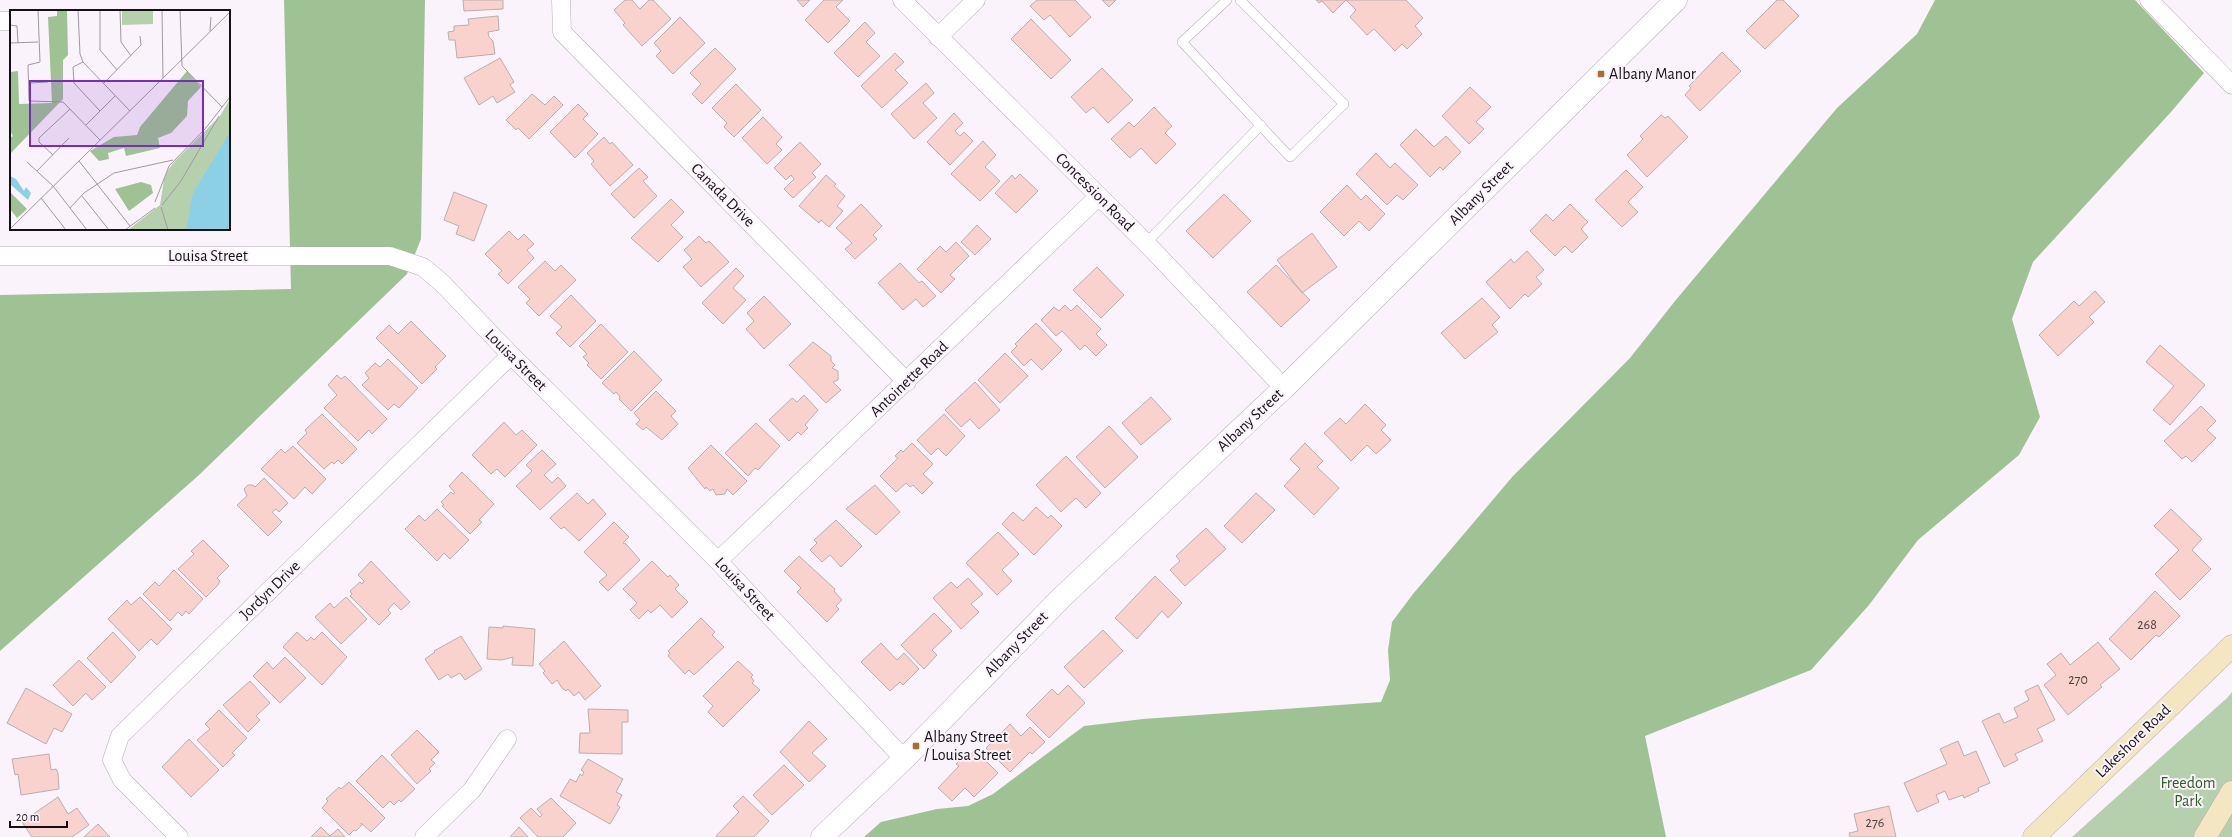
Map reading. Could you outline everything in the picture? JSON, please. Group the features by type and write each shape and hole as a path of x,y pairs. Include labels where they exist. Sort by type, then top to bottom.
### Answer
{"main road":[{"name":"Lakeshore Road","path":"2034,837 2232,646"},
{"path":"2206,837 2232,792"}],"street":[{"name":"Canada Drive","path":"561,0 562,32 907,382"},
{"name":"Concession Road","path":"902,0 1146,243 1284,388"},
{"path":"938,36 976,0"},
{"name":"Albany Street","path":"822,837 904,759 1061,598 1284,388 1676,0"},
{"path":"2149,0 2232,85"},
{"name":"Antoinette Road","path":"718,561 907,382 1099,196"},
{"name":"Louisa Street","path":"0,256 390,256 423,267 442,283 511,355 718,561 904,759"},
{"name":"Jordyn Drive","path":"179,837 122,780 112,760 120,736 511,355"},
{"path":"424,837 472,790 506,739"}],"lane":[{"path":"1227,0 1182,42 1290,157 1344,104 1240,0"},
{"path":"1146,243 1261,125"}],"green space":[{"path":"284,0 425,0 421,239 407,274 199,475 0,651 0,295 291,289"},
{"path":"1935,0 2135,0 2204,73 2171,112 2033,262 2012,319 2040,417 2019,455 1918,540 1869,605 1811,670 1645,736 1666,837 864,837 881,822 937,809 968,806 993,794 1084,726 1143,719 1381,702 1390,680 1388,650 1392,622 1413,594 1513,476 1630,358 1675,301 1837,108 1917,34"},
{"name":"Freedom Park","path":"2232,692 2232,837 2072,837 2227,698"}],"building":[{"path":"463,0 503,0 503,9 464,11"},
{"path":"625,0 632,0 640,9 649,0 653,0 671,19 642,46 623,25 625,23 614,10"},
{"path":"797,0 810,0 803,7"},
{"path":"824,0 843,0 836,7 850,21 828,43 805,20"},
{"path":"1037,0 1075,0 1091,17 1070,37 1050,15 1044,20 1030,6"},
{"path":"1102,0 1116,0 1109,7"},
{"path":"1316,0 1346,0 1333,13 1322,1 1319,3"},
{"path":"1346,0 1406,0 1423,18 1415,26 1422,34 1407,49 1402,44 1395,51 1374,29 1367,35 1350,17 1356,10"},
{"path":"1777,0 1783,0 1799,16 1765,49 1746,31"},
{"path":"498,16 499,30 488,32 489,37 493,41 495,54 457,58 455,40 449,40 448,32 454,31 454,26 469,25 468,19"},
{"path":"680,17 705,43 673,74 656,56 661,51 654,43"},
{"path":"1031,19 1071,60 1051,79 1011,39"},
{"path":"865,22 875,33 866,42 880,56 858,77 834,53"},
{"path":"715,48 736,69 702,104 692,94 701,84 690,73"},
{"path":"1722,52 1741,71 1700,111 1685,95 1691,88 1689,86"},
{"path":"895,53 904,62 895,70 908,83 882,108 861,86"},
{"path":"500,58 514,82 510,85 515,92 497,103 493,96 479,105 464,78"},
{"path":"1102,68 1133,100 1108,123 1093,107 1086,113 1071,97"},
{"path":"926,83 934,93 923,103 937,118 914,139 891,114"},
{"path":"736,84 761,110 734,137 724,127 727,123 712,108"},
{"path":"1470,87 1491,107 1476,122 1484,129 1469,144 1442,116"},
{"path":"532,94 545,105 554,96 563,105 529,139 518,128 516,130 506,120"},
{"path":"578,104 588,114 583,119 598,134 575,158 550,132"},
{"path":"1154,107 1172,126 1165,133 1176,144 1156,164 1141,148 1130,158 1111,139 1129,122 1134,127"},
{"path":"954,113 963,123 955,131 960,136 964,132 973,141 950,165 927,142"},
{"path":"1661,115 1665,118 1668,116 1688,137 1647,177 1627,155 1643,139 1640,136"},
{"path":"763,117 782,137 776,144 782,150 767,164 742,138"},
{"path":"1416,129 1434,147 1446,136 1461,152 1443,170 1440,167 1430,177 1400,145"},
{"path":"604,137 610,144 612,142 633,165 610,186 591,164 594,161 587,153"},
{"path":"983,141 996,155 985,167 1000,181 980,201 951,174"},
{"path":"800,142 821,164 812,173 816,177 793,198 784,189 794,179 791,175 786,180 774,168"},
{"path":"1376,153 1390,168 1395,163 1418,185 1403,200 1397,195 1387,205 1356,174"},
{"path":"639,168 648,177 643,181 657,196 634,218 611,194"},
{"path":"1626,170 1643,187 1628,202 1638,212 1622,227 1595,200"},
{"path":"1020,174 1038,191 1016,213 995,193 1012,175 1015,179"},
{"path":"826,175 836,184 834,186 845,196 837,206 843,211 829,227 821,220 819,223 799,206"},
{"path":"1347,185 1361,200 1366,195 1385,214 1369,231 1359,221 1344,236 1320,212"},
{"path":"454,192 487,205 474,241 456,234 459,226 444,220"},
{"path":"1224,194 1251,221 1213,258 1186,231"},
{"path":"671,199 684,212 671,225 683,237 658,262 631,238"},
{"path":"861,204 882,226 873,235 877,239 855,259 845,249 852,243 836,228"},
{"path":"1570,204 1588,222 1581,229 1588,237 1572,253 1565,246 1555,256 1530,231 1546,214 1553,221"},
{"path":"977,225 991,239 975,255 961,242"},
{"path":"509,231 518,240 524,234 534,244 527,250 534,258 508,284 498,274 502,271 485,254"},
{"path":"1312,233 1337,267 1302,293 1277,260"},
{"path":"699,236 706,243 709,241 729,262 701,287 683,267 692,259 684,250"},
{"path":"956,242 969,256 950,275 955,279 941,293 917,269 940,246 946,252"},
{"path":"1527,251 1544,270 1536,277 1542,284 1528,297 1525,294 1510,309 1486,282 1511,259 1514,263"},
{"path":"545,261 555,271 561,265 576,280 539,316 526,303 530,299 518,287"},
{"path":"900,263 919,283 922,281 936,296 923,307 916,299 903,310 878,283"},
{"path":"1276,265 1310,300 1281,327 1247,292"},
{"path":"1097,267 1124,295 1101,318 1073,290"},
{"path":"736,268 744,276 733,288 746,300 723,324 702,303"},
{"path":"2095,291 2105,302 2089,317 2094,322 2058,356 2039,335 2074,301 2079,306"},
{"path":"571,295 596,321 570,347 556,333 562,327 550,316"},
{"path":"764,296 791,324 764,349 746,329 754,321 747,313"},
{"path":"1482,298 1500,317 1492,325 1498,332 1465,359 1441,333"},
{"path":"1065,305 1071,311 1077,305 1101,329 1096,334 1107,345 1096,356 1085,345 1080,350 1062,331 1056,336 1041,320 1054,307 1059,311"},
{"path":"411,321 446,356 435,367 437,369 422,384 376,338 389,325 398,334"},
{"path":"1036,323 1062,350 1042,370 1031,359 1024,366 1011,352 1017,346 1015,344"},
{"path":"601,324 628,352 601,379 587,365 589,363 583,357 587,354 579,346"},
{"path":"813,342 831,356 831,361 835,365 832,368 838,371 838,380 833,382 841,390 826,403 789,365"},
{"path":"2160,345 2205,385 2170,425 2153,410 2174,386 2146,362"},
{"path":"634,351 662,380 631,411 619,399 620,397 616,392 614,394 602,383"},
{"path":"1005,353 1028,376 1000,403 978,380"},
{"path":"388,359 418,388 399,408 394,404 388,410 362,385 369,378 365,373 375,363 380,367"},
{"path":"337,375 341,379 345,376 387,419 372,434 369,430 358,441 324,408 337,395 328,385"},
{"path":"975,382 1000,410 979,429 970,419 961,427 945,410"},
{"path":"656,391 676,411 671,416 678,424 662,440 646,427 643,430 636,424 640,420 634,413"},
{"path":"804,395 818,410 805,425 808,428 801,435 798,432 789,441 769,420 792,398 797,402"},
{"path":"1151,397 1171,419 1141,445 1122,423"},
{"path":"1365,404 1386,425 1381,430 1391,440 1376,454 1367,445 1351,461 1324,433 1340,418 1346,424"},
{"path":"2201,406 2216,421 2207,430 2216,438 2192,462 2186,456 2182,459 2164,441"},
{"path":"322,414 357,449 342,464 338,460 334,464 332,462 324,469 297,443 307,433 305,430"},
{"path":"944,414 965,436 946,456 938,448 931,455 917,440"},
{"path":"504,422 516,435 522,430 537,445 505,477 497,469 491,474 472,455"},
{"path":"756,423 780,446 758,470 755,468 748,476 725,453"},
{"path":"1109,426 1138,457 1105,488 1076,457"},
{"path":"912,443 933,464 923,474 933,483 922,494 913,485 910,487 906,483 896,492 880,476 898,458 895,456 901,450 903,452"},
{"path":"1305,443 1323,461 1317,467 1339,488 1314,515 1284,486 1300,469 1290,459"},
{"path":"711,445 747,481 733,495 727,489 725,494 716,495 713,489 710,491 706,487 705,489 688,468"},
{"path":"293,446 326,479 312,494 305,487 294,499 261,469 281,449 285,453"},
{"path":"542,450 556,464 544,475 552,483 558,477 566,486 540,510 516,486 532,471 526,465"},
{"path":"1066,456 1101,493 1086,508 1076,498 1061,512 1036,485"},
{"path":"462,472 494,504 479,520 482,522 470,534 442,506 444,505 441,502 451,492 453,494 455,493 449,486"},
{"path":"264,478 288,503 279,512 276,509 272,512 282,522 268,536 237,505 247,496 244,489 248,485 253,485 255,487"},
{"path":"875,485 900,512 876,535 846,509"},
{"path":"577,493 588,504 593,499 606,514 579,541 564,527 561,529 550,518"},
{"path":"1256,493 1275,510 1242,543 1224,526"},
{"path":"1036,507 1048,518 1051,515 1062,526 1034,555 1002,524 1013,512 1023,521"},
{"path":"437,509 469,540 450,559 444,553 437,561 405,529 419,515 425,521"},
{"path":"2171,509 2202,539 2192,550 2211,569 2180,600 2155,574 2179,550 2154,526"},
{"path":"836,520 862,546 841,567 830,555 822,562 810,550 817,543 814,540"},
{"path":"614,522 629,537 623,543 626,544 640,560 608,591 599,582 607,575 584,552"},
{"path":"1206,528 1226,549 1185,586 1170,570 1180,561 1176,556"},
{"path":"998,532 1019,554 1002,570 1012,581 997,595 966,563"},
{"path":"203,540 229,566 217,578 220,581 218,585 206,597 178,569 194,554 191,551"},
{"path":"799,556 835,589 834,591 842,600 836,606 839,609 827,622 797,592 801,588 784,571"},
{"path":"371,561 410,602 401,610 394,603 388,610 391,613 379,625 350,596 352,594 350,591 360,582 362,584 364,581 358,575"},
{"path":"652,561 668,577 670,575 679,585 675,589 688,602 672,618 660,605 651,613 648,610 639,619 630,610 637,603 623,589"},
{"path":"174,570 203,599 189,614 186,611 182,616 178,612 170,621 143,594 155,582 159,586"},
{"path":"1155,576 1182,603 1168,618 1162,611 1137,639 1115,618"},
{"path":"968,578 983,594 971,604 979,612 961,629 933,598 951,582 957,588"},
{"path":"2155,591 2180,616 2159,637 2156,635 2131,660 2109,639"},
{"path":"140,597 172,629 157,645 151,639 139,651 108,619 127,600 131,605"},
{"path":"346,597 367,619 341,644 315,617 330,603 334,608"},
{"path":"934,613 952,631 932,650 937,655 924,669 901,645"},
{"path":"701,618 715,632 712,635 724,647 694,675 689,670 685,674 668,656 670,653 668,651"},
{"path":"503,626 535,629 533,666 512,665 513,657 502,660 487,659 489,627 503,628"},
{"path":"1103,630 1123,651 1084,688 1064,667"},
{"path":"113,632 136,657 111,683 87,658"},
{"path":"297,632 307,641 311,637 314,640 322,632 347,657 322,685 283,647"},
{"path":"461,636 482,669 465,680 460,673 451,678 448,674 439,680 425,659 435,652 434,651"},
{"path":"564,641 601,686 585,700 579,692 574,696 568,689 566,691 557,680 552,684 543,673 545,671 539,664"},
{"path":"2098,642 2120,669 2100,685 2102,687 2068,715 2044,685 2056,675 2047,664 2061,653 2070,665"},
{"path":"881,643 897,660 904,653 919,669 903,685 900,682 890,691 861,662"},
{"path":"285,657 306,678 280,703 253,676 267,662 273,669"},
{"path":"79,660 106,687 92,700 86,693 73,706 53,685"},
{"path":"738,661 753,675 751,677 754,681 752,683 760,690 723,727 708,712 713,706 703,696"},
{"path":"250,681 270,703 256,716 260,720 248,732 223,705"},
{"path":"1068,685 1085,703 1049,738 1026,715 1052,689 1058,695"},
{"path":"2038,685 2055,720 2037,729 2043,741 2015,754 2018,760 2004,767 1982,721 1999,713 2004,723 2018,717 2014,708 2029,700 2025,691"},
{"path":"26,688 72,714 62,732 54,728 46,744 7,723"},
{"path":"588,709 628,710 628,722 622,722 622,754 579,753 580,733 590,733"},
{"path":"219,710 247,738 232,753 235,755 223,767 197,740 210,729 205,724"},
{"path":"809,721 827,739 812,753 826,766 809,782 780,752"},
{"path":"1010,724 1021,736 1030,727 1045,742 1032,754 1030,752 1010,772 986,748"},
{"path":"417,730 439,752 431,760 435,763 429,769 431,771 417,784 391,755"},
{"path":"189,739 219,770 191,797 162,767"},
{"path":"1958,741 1964,756 1976,751 1990,783 1978,788 1979,791 1964,798 1963,795 1949,800 1945,791 1936,795 1939,802 1917,812 1904,783 1947,764 1940,749"},
{"path":"975,750 998,773 974,797 965,788 952,801 938,788 959,766 956,764 964,756 967,758"},
{"path":"49,754 51,770 56,769 58,773 59,789 21,795 18,774 15,775 12,759"},
{"path":"382,755 415,789 401,802 399,800 394,805 390,801 383,808 356,781"},
{"path":"588,759 623,779 616,792 622,795 617,805 620,807 610,824 560,796 570,779 576,782 580,774 582,776 584,772 581,770"},
{"path":"784,765 804,785 772,815 753,795"},
{"path":"349,782 385,818 371,832 361,823 362,825 356,831 354,830 349,835 322,808 328,801 326,799 339,787 341,789"},
{"path":"743,796 769,821 754,837 717,837 716,836 739,812 733,806"},
{"path":"58,797 68,814 77,808 89,825 72,837 32,837 22,822"},
{"path":"551,798 576,823 563,837 538,837 520,818 531,808 540,817 542,815 537,809"},
{"path":"1889,806 1896,837 1850,837 1849,833 1858,831 1854,814"},
{"path":"98,824 110,837 84,837"},
{"path":"321,827 330,836 338,829 345,837 311,837"},
{"path":"519,827 528,837 510,837"}],"place":[{"name":"Albany Manor","path":"1601,74"},
{"name":"Albany Street / Louisa Street","path":"916,746"}]}
